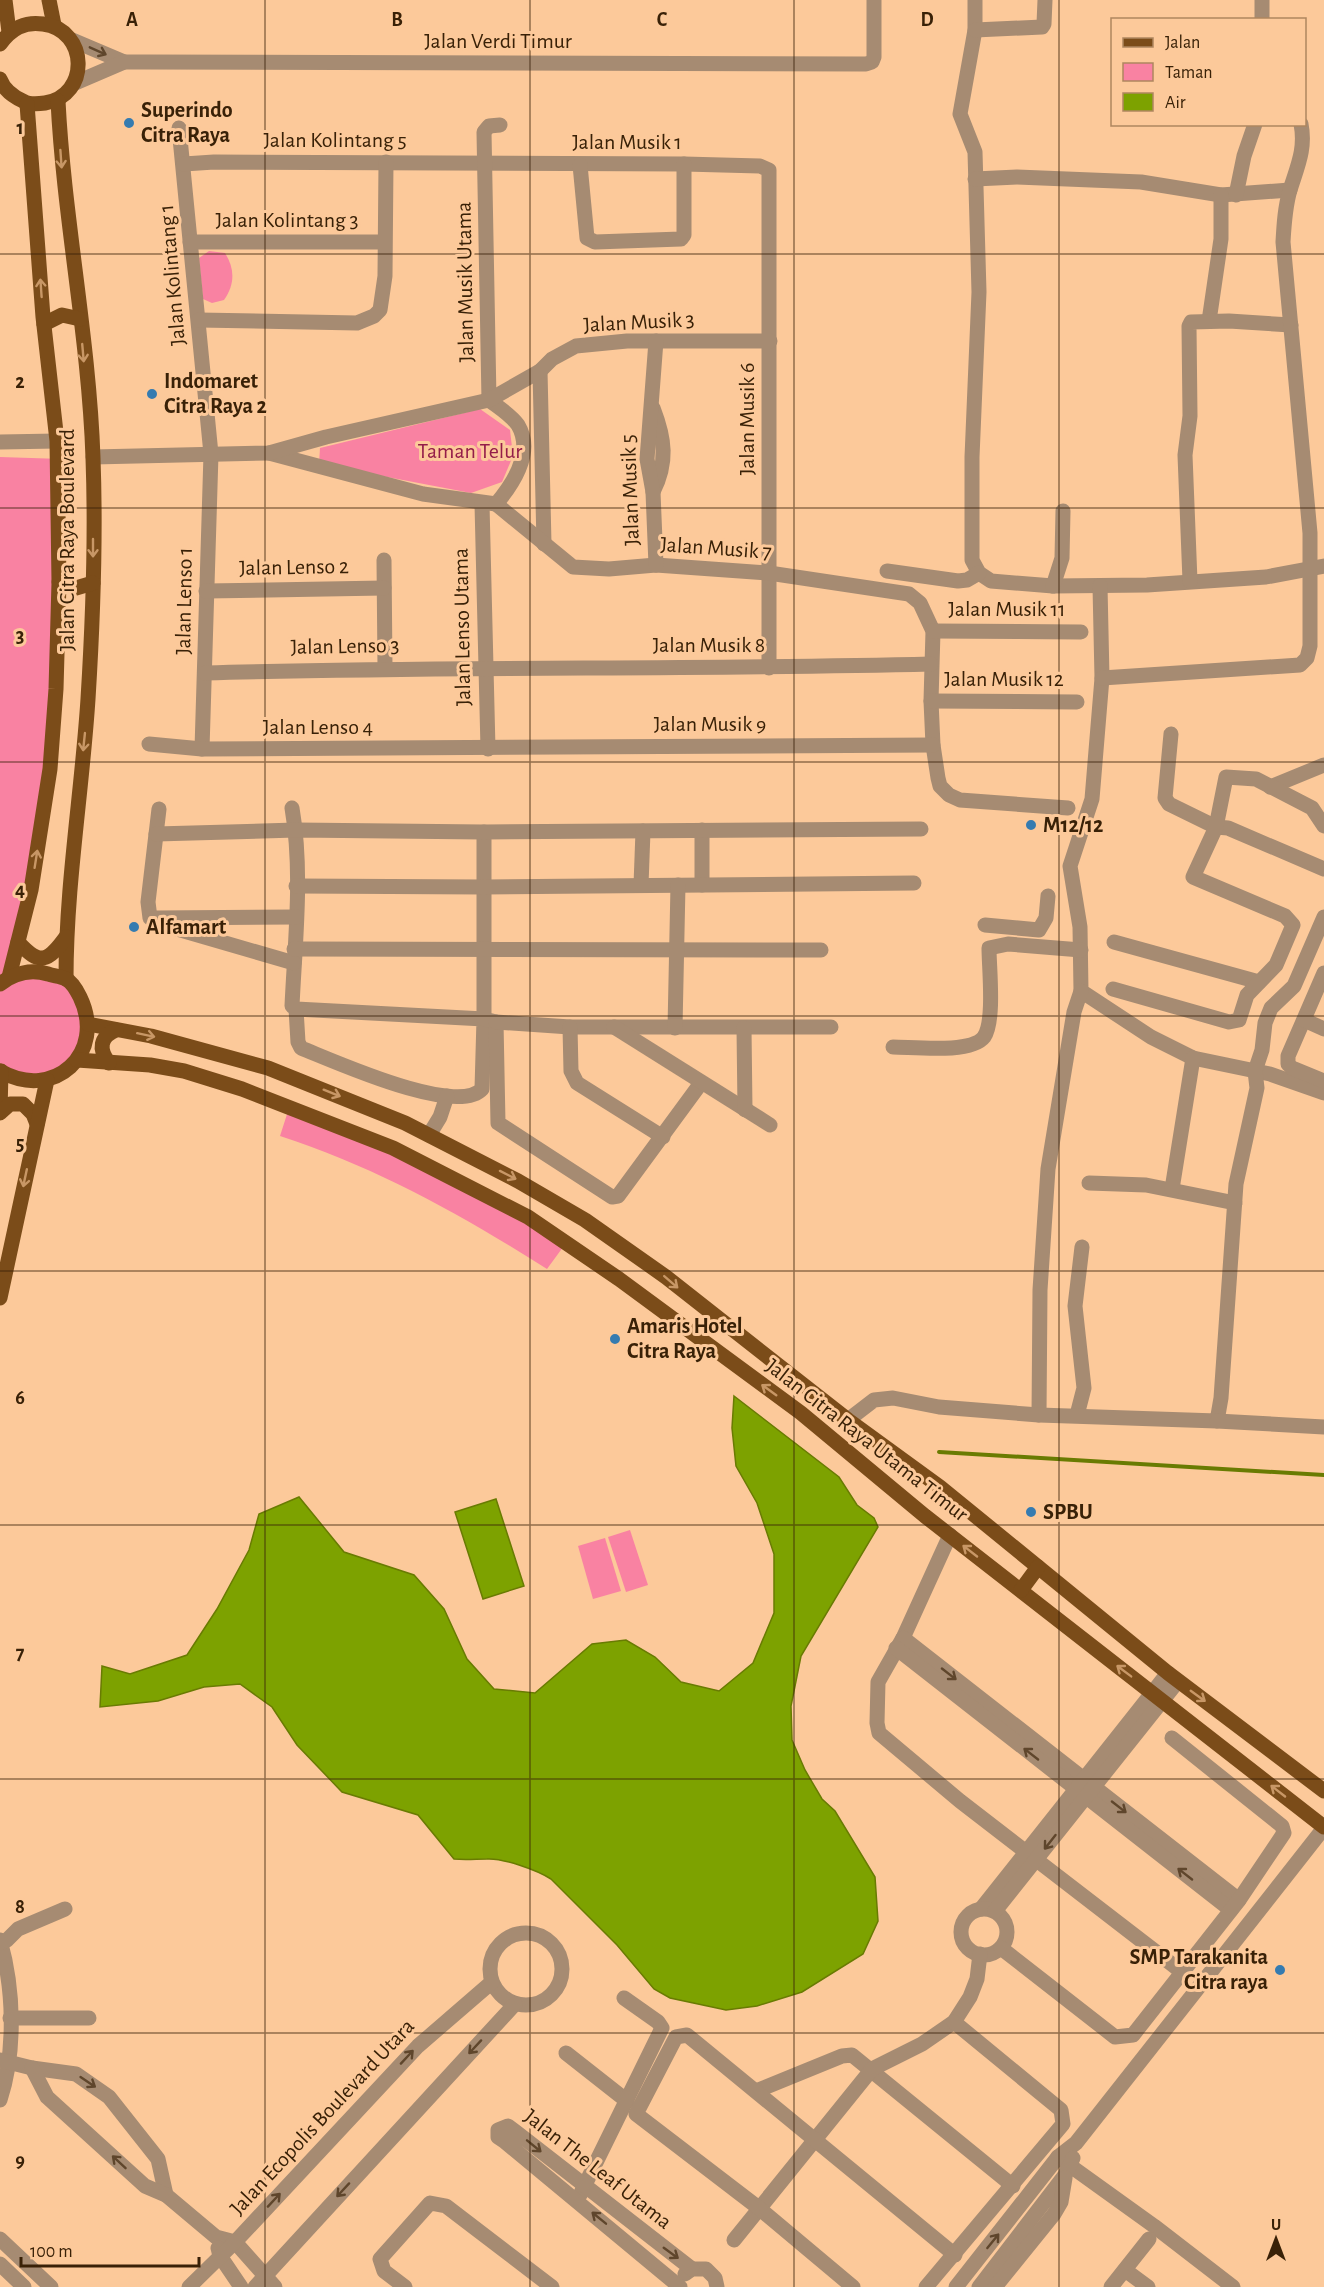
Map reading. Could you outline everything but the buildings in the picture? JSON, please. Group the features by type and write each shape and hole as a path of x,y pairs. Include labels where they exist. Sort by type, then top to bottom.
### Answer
{"main road":[{"path":"4,38 5,0"},
{"path":"49,0 54,25"},
{"path":"1,84 27,104 58,101 75,83 78,56 72,40 54,25 38,23 23,25 4,38"},
{"name":"Jalan Citra Raya Boulevard","path":"58,101 61,165 80,319 93,458 93,583 88,700 66,937 66,979"},
{"name":"Jalan Citra Raya Boulevard","path":"4,980 18,942 31,890 50,769 56,689 59,582 57,441 44,324 27,104"},
{"path":"44,324 62,315 80,319"},
{"path":"59,582 76,588 93,583"},
{"path":"18,942 34,957 42,959 56,951 66,937"},
{"path":"0,1071 12,1078 33,1082 47,1080 67,1070 77,1060 86,1043 88,1024 77,990 66,979 42,972 25,972 4,980"},
{"name":"Jalan Citra Raya Utama Timur","path":"88,1024 268,1068 429,1135 518,1180 585,1220 666,1277 706,1311 848,1420 940,1486 1173,1677 1324,1791"},
{"path":"109,1063 101,1050 102,1044 107,1034 116,1030"},
{"name":"Jalan Citra Raya Utama Timur","path":"77,1060 150,1065 194,1074 252,1093 393,1148 528,1217 620,1279 801,1413 950,1535 1324,1827"},
{"path":"0,1071 0,1113"},
{"path":"0,1298 47,1080"},
{"path":"0,1113 10,1104 23,1104 30,1110 37,1124"},
{"path":"689,1332 706,1311"},
{"path":"1021,1590 1038,1567"}],"street":[{"name":"Jalan Verdi Timur","path":"72,40 124,62 840,64 872,62 874,0"},
{"path":"975,30 1042,27 1045,0"},
{"path":"1262,0 1262,18"},
{"path":"970,2 975,30 960,114 975,153 979,292 972,457 972,560 979,573 991,581 1053,586 1100,586 1266,577 1316,566"},
{"name":"Jalan Verdi Timur","path":"75,83 124,62"},
{"name":"Jalan Musik Utama","path":"489,400 486,128 500,125"},
{"path":"1209,321 1229,195 1254,126"},
{"path":"1102,678 1213,672 1305,663 1310,646 1316,566 1310,533 1294,390 1291,324 1283,242 1290,190 1302,156 1304,138 1301,126"},
{"name":"Jalan Kolintang 1","path":"179,128 211,454"},
{"path":"199,320 357,322 374,316 380,310 385,276 386,162"},
{"name":"Jalan Kolintang 5","path":"184,164 386,162 485,164"},
{"name":"Jalan Musik 1","path":"485,164 684,164 760,166 769,170"},
{"path":"580,165 586,238 595,242 681,238 684,235 684,164"},
{"name":"Jalan Musik 6","path":"769,170 769,668"},
{"path":"975,179 1010,176 1142,182 1229,195 1290,190"},
{"name":"Jalan Kolintang 3","path":"190,242 384,242"},
{"path":"1190,581 1185,455 1190,416 1189,326 1191,322 1209,321 1291,324"},
{"name":"Jalan Musik 3","path":"269,453 326,436 489,400 540,371 552,359 576,346 656,342 770,342"},
{"name":"Jalan Musik 5","path":"656,342 653,408 648,433 647,459 653,492 656,565"},
{"path":"540,371 544,544"},
{"path":"93,458 269,453 423,494 489,504 511,486 522,465 522,444 519,426 489,400"},
{"path":"0,442 57,441"},
{"name":"Jalan Lenso 1","path":"202,749 211,454"},
{"name":"Jalan Musik 7","path":"489,504 573,567 609,569 656,565 769,573 872,586 909,594 920,603 933,631"},
{"name":"Jalan Lenso Utama","path":"488,749 486,667 489,504"},
{"path":"1053,586 1062,558 1063,511"},
{"path":"384,560 385,668"},
{"path":"887,571 958,581 967,580 979,573"},
{"path":"1039,1414 1040,1290 1048,1170 1074,1012 1081,991 1081,950 1070,866 1092,799 1102,678 1100,586"},
{"name":"Jalan Lenso 2","path":"206,591 384,588"},
{"path":"933,631 931,701 933,745 940,786 949,795 960,800 1068,808"},
{"name":"Jalan Musik 11","path":"933,631 1081,632"},
{"name":"Jalan Musik 8","path":"486,667 769,668 931,664"},
{"name":"Jalan Lenso 3","path":"204,673 486,667"},
{"name":"Jalan Musik 12","path":"931,701 1077,702"},
{"path":"1171,734 1165,798 1169,804 1216,827 1228,828 1324,869"},
{"name":"Jalan Lenso 4","path":"149,744 202,749 488,749"},
{"name":"Jalan Musik 9","path":"488,749 933,745"},
{"path":"1270,787 1324,765"},
{"path":"1113,989 1229,1022 1239,1020 1247,995 1276,965 1293,926 1285,916 1193,877 1216,827 1226,777 1256,779 1312,808 1324,826"},
{"path":"292,808 296,830 296,916 292,1006 296,1009 298,1042 302,1048 405,1087 447,1096 472,1096 482,1089 490,1020"},
{"path":"150,918 148,902 159,809"},
{"path":"156,834 296,830 484,832 921,829"},
{"path":"702,830 702,885"},
{"path":"641,885 643,831"},
{"path":"484,832 484,948 497,1118 503,1127 612,1197 622,1193 701,1083"},
{"path":"296,886 484,887 914,883"},
{"path":"675,1028 678,885"},
{"path":"985,925 1039,930 1046,918 1046,896 1076,898"},
{"path":"150,918 296,916"},
{"path":"1217,1421 1221,1398 1235,1203 1243,1146 1257,1088 1255,1071 1262,1050 1265,1023 1270,1008 1294,986 1324,917"},
{"path":"150,918 160,924 294,956 484,948 821,950"},
{"path":"1114,942 1259,982"},
{"path":"892,1047 964,1046 978,1043 985,1035 989,1023 989,948 1008,944 1081,950"},
{"path":"1324,973 1288,1056 1288,1064 1292,1068 1324,1081"},
{"path":"1081,991 1151,1037 1193,1058 1255,1071 1324,1093"},
{"path":"296,1009 490,1020 570,1028 831,1027"},
{"path":"1304,1020 1324,1029"},
{"path":"614,1027 770,1125"},
{"path":"570,1028 571,1071 577,1083 663,1137"},
{"path":"744,1028 746,1110"},
{"path":"1172,1189 1193,1058"},
{"path":"429,1135 440,1117 447,1096"},
{"path":"1089,1183 1172,1189 1235,1203"},
{"path":"1077,1414 1084,1388 1075,1306 1082,1247"},
{"path":"848,1420 874,1400 893,1398 939,1407 1039,1414 1324,1427"},
{"path":"950,1535 878,1682 876,1723 879,1733 951,1794 1182,1972"},
{"path":"899,1643 1235,1905"},
{"path":"988,1910 1006,1927 1005,1941 995,1952 980,1954 967,1947 961,1934 965,1919 988,1910 1173,1677"},
{"path":"1001,1948 1115,2037 1133,2035 1235,1905 1282,1841 1284,1833 1282,1826 1172,1738"},
{"path":"956,2287 1058,2157 1076,2144 1324,1827"},
{"path":"0,2100 10,2018 9,1980 0,1942 8,1940 18,1929 65,1909"},
{"path":"527,1932 544,1937 557,1949 563,1966 560,1983 549,1998 533,2005 515,2004 501,1995 492,1982 489,1964 496,1948 510,1936 527,1932"},
{"path":"734,2240 872,2069 922,2044 954,2022 970,1997 977,1978 980,1954"},
{"name":"Jalan Ecopolis Boulevard Utara","path":"189,2287 418,2046 492,1982"},
{"path":"581,2194 662,2028 658,2022 624,1998"},
{"path":"32,2068 47,2097 145,2186 166,2195 216,2237 234,2242 265,2283 515,2004"},
{"path":"10,2018 89,2018"},
{"path":"926,2287 1063,2124 1064,2116 1061,2110 954,2022"},
{"path":"853,2287 760,2209 636,2114 676,2037 681,2034 687,2035 955,2255"},
{"path":"566,2053 627,2101"},
{"path":"756,2091 846,2055 852,2055 872,2069 1012,2186"},
{"path":"4,2061 32,2068 76,2074 109,2097 158,2159 166,2195"},
{"name":"Jalan The Leaf Utama","path":"680,2287 581,2194 508,2126 498,2130 498,2137 504,2142 581,2194 692,2269 699,2268 711,2273 717,2287"},
{"path":"995,2287 1058,2208 1076,2144"},
{"path":"1058,2157 1068,2171 1154,2226 1233,2287"},
{"path":"979,2287 1068,2171"},
{"path":"405,2287 384,2271 380,2259 430,2203 434,2202 446,2206 552,2287"},
{"path":"216,2237 220,2256 241,2287"},
{"path":"0,2239 51,2287"},
{"path":"1111,2287 1149,2239"},
{"path":"0,2264 24,2287"},
{"path":"680,2287 683,2276 692,2269"},
{"path":"1125,2270 1148,2287"}],"green space":[{"path":"209,251 225,253 232,271 232,282 224,300 212,303 203,299 199,258"},
{"name":"Taman Telur","path":"480,409 510,430 513,456 502,482 471,493 319,464 320,448"},
{"path":"0,457 62,459 59,585 36,861 9,976 25,972 77,990 86,1043 47,1080 0,1071"},
{"path":"289,1108 393,1148 566,1243 547,1269 418,1194 351,1163 280,1136"},
{"path":"630,1530 648,1585 626,1592 608,1537"},
{"path":"605,1538 621,1591 593,1599 578,1546"}],"water":[{"path":"734,1396 839,1477 857,1505 874,1518 878,1527 801,1656 791,1706 792,1740 805,1770 822,1799 835,1811 875,1877 878,1921 863,1954 802,1992 757,2006 726,2010 670,1998 654,1989 617,1945 551,1879 529,1868 502,1860 454,1859 418,1815 342,1792 297,1745 272,1707 240,1684 204,1687 158,1701 100,1707 102,1666 130,1674 187,1655 217,1609 249,1550 259,1514 299,1497 344,1552 414,1575 444,1609 467,1659 494,1689 535,1693 592,1644 626,1640 655,1657 681,1682 719,1691 753,1663 774,1613 774,1554 757,1503 736,1466 732,1428"},
{"path":"496,1499 524,1586 483,1599 455,1512"}],"waterway":[{"path":"939,1452 1324,1475"}],"place":[{"name":"Superindo Citra Raya","path":"129,123"},
{"name":"Indomaret Citra Raya 2","path":"152,394"},
{"name":"M12/12","path":"1031,825"},
{"name":"Alfamart","path":"134,927"},
{"name":"Amaris Hotel Citra Raya","path":"615,1339"},
{"name":"SPBU","path":"1031,1512"},
{"name":"SMP Tarakanita Citra raya","path":"1280,1970"}]}
